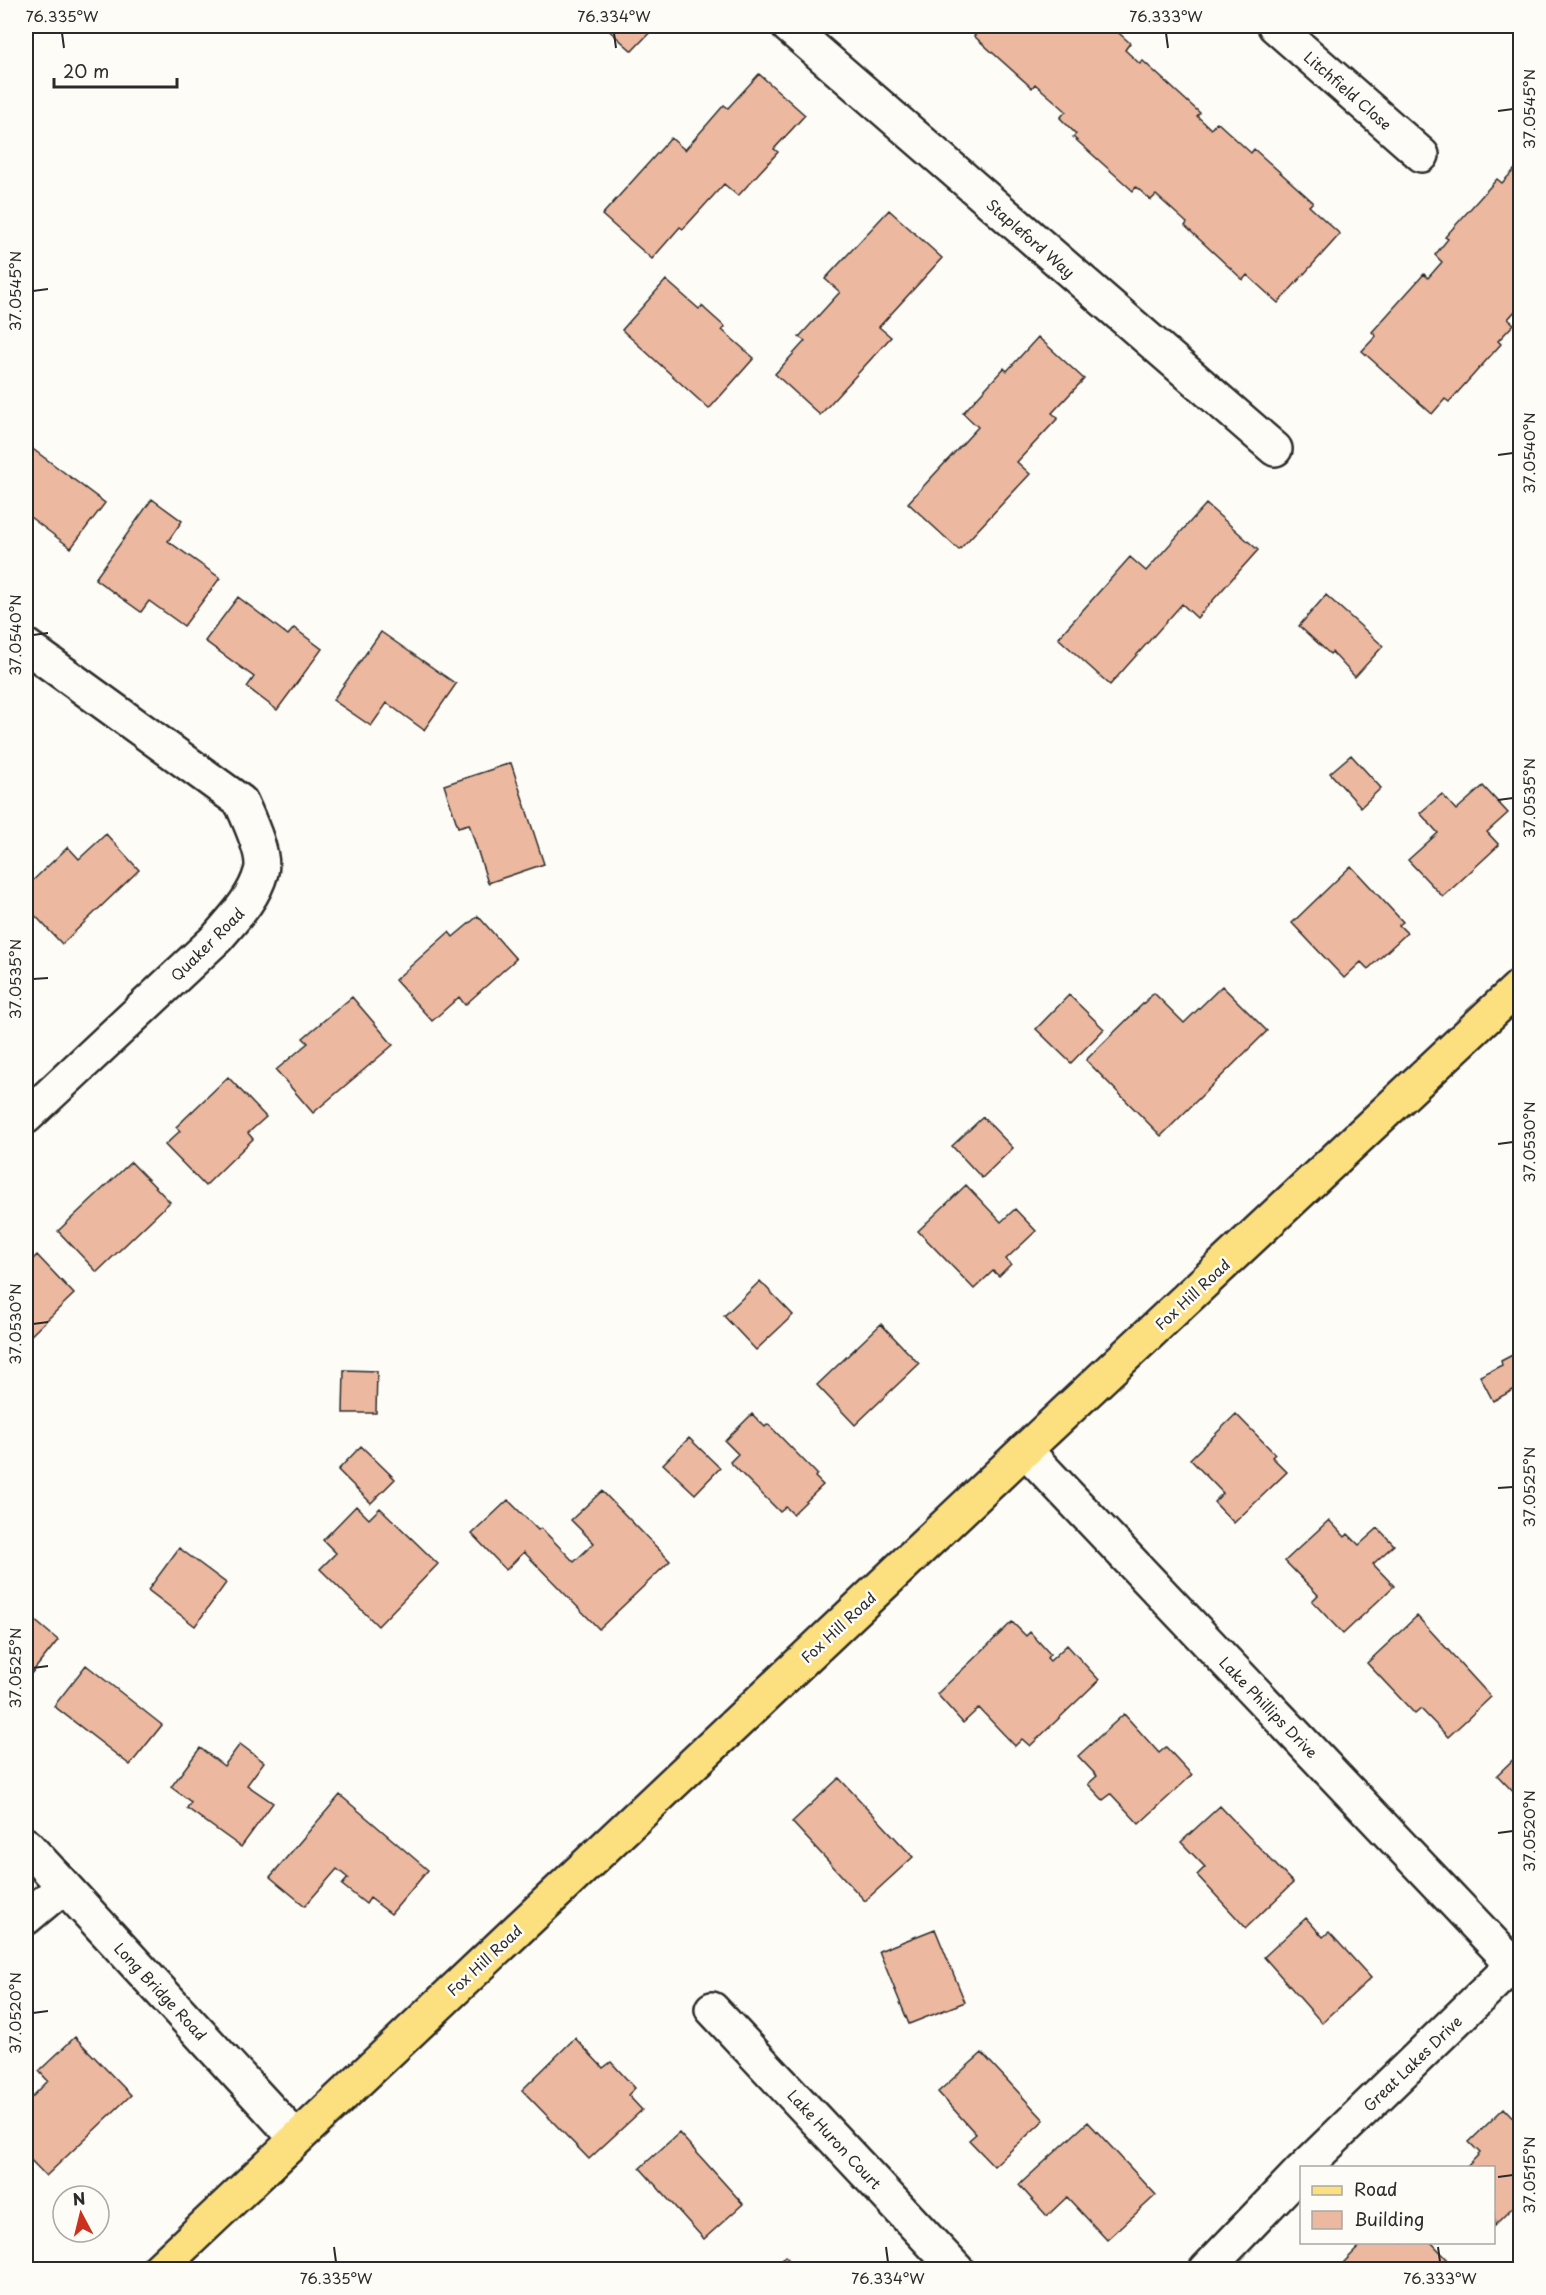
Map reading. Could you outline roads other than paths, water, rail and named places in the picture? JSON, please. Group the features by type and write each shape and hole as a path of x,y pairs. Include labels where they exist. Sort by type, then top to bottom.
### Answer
{"main road":[{"name":"Fox Hill Road","path":"158,2270 1025,1450 1521,986"}],"street":[{"name":"Litchfield Close","path":"1275,26 1422,155"},
{"name":"Stapleford Way","path":"794,28 1275,450"},
{"name":"Quaker Road","path":"26,646 241,802 257,838 262,871 245,906 217,938 26,1116"},
{"name":"Lake Phillips Drive","path":"1025,1450 1517,1961"},
{"name":"Long Bridge Road","path":"26,1845 296,2138"},
{"path":"26,1918 64,1886"},
{"name":"Great Lakes Drive","path":"1306,2166 1517,1961"},
{"name":"Lake Huron Court","path":"712,2008 957,2270"},
{"name":"Great Lakes Drive","path":"1206,2270 1300,2172"}]}
